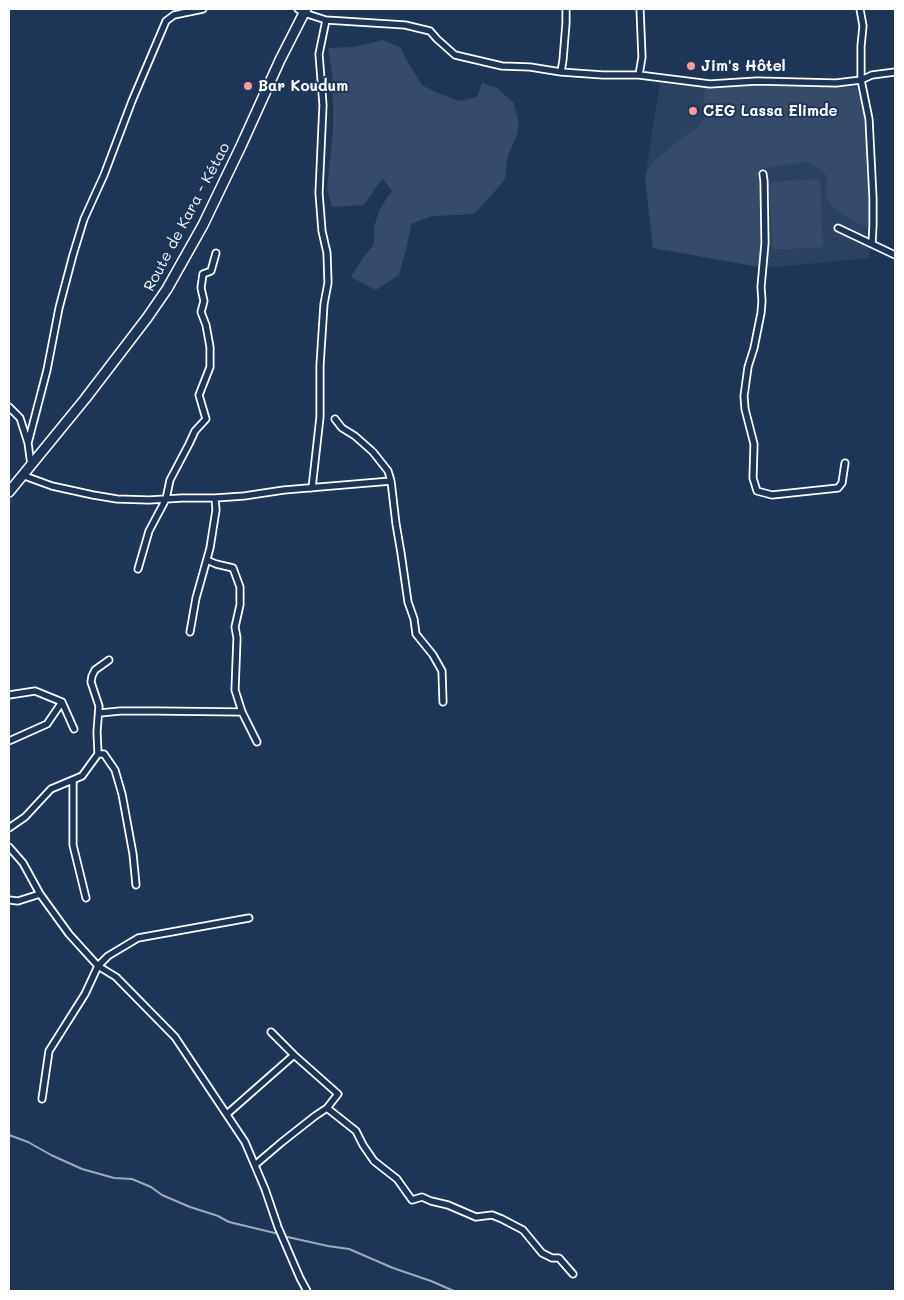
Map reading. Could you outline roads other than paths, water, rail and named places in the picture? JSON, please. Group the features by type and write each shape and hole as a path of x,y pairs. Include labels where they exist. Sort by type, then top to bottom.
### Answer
{"main road":[{"name":"Route de Kara - Kétao","path":"9,492 148,318 172,281 207,216 241,146 303,10"}],"street":[{"path":"28,443 47,370 61,300 84,220 166,21 174,15 203,9"},
{"path":"561,72 566,9"},
{"path":"639,75 642,57 640,9"},
{"path":"860,9 862,26 861,80 868,119 873,198 872,244"},
{"path":"303,10 326,20 405,25 430,31 455,55 502,66 603,75 639,75 710,84 756,81 836,83 861,80 872,75 895,72"},
{"path":"312,488 320,417 320,365 324,304 328,283 328,253 322,232 319,193 323,105 319,54 326,20"},
{"path":"763,174 765,243 761,313 748,367 744,396 745,409 754,444 753,478 756,491 772,495 838,488 842,483 845,463"},
{"path":"838,228 895,256"},
{"path":"138,569 149,531 166,499 170,480 195,432 206,419 199,396 210,367 210,347 206,324 201,312 204,301 201,288 203,274 211,271 216,253"},
{"path":"9,407 20,418 28,443 31,465"},
{"path":"335,420 342,428 373,452 388,471 408,602 414,619 416,634 433,655 442,671 443,702"},
{"path":"22,475 52,486 109,498 149,500 244,496 391,481"},
{"path":"190,632 196,598 210,548 216,510 215,498"},
{"path":"207,560 233,568 240,587 240,605 235,627 237,638 235,690 242,712 257,742"},
{"path":"9,828 25,817 51,789 82,776 98,754 97,732 100,706 91,682 95,670 109,660"},
{"path":"9,695 35,691 62,702 74,729"},
{"path":"9,741 48,724 62,702"},
{"path":"100,713 157,710 242,712"},
{"path":"98,754 104,754 115,770 122,794 136,885"},
{"path":"73,780 73,845 86,898"},
{"path":"9,847 23,863 40,894 69,934 98,966 116,977 175,1037 227,1114 245,1142 265,1189 278,1228 307,1291"},
{"path":"9,900 18,901 40,894"},
{"path":"42,1099 49,1051 85,994 98,966 108,956 138,938 249,918"},
{"path":"255,1165 327,1108 338,1094 271,1032"},
{"path":"227,1114 294,1055"},
{"path":"327,1108 356,1131 374,1162 397,1179 412,1200 422,1197 431,1202 448,1205 476,1217 492,1215 502,1218 523,1230 542,1253 552,1258 559,1258 573,1274"}],"waterway":[{"path":"9,1135 28,1142 82,1169 114,1178 132,1179 151,1187 162,1195 229,1222 279,1234"},
{"path":"283,1236 349,1249 454,1291"}],"place":[{"name":"Jim's Hôtel","path":"691,66"},
{"name":"Bar Koudum","path":"248,86"},
{"name":"CEG Lassa Elimde","path":"693,111"}]}
